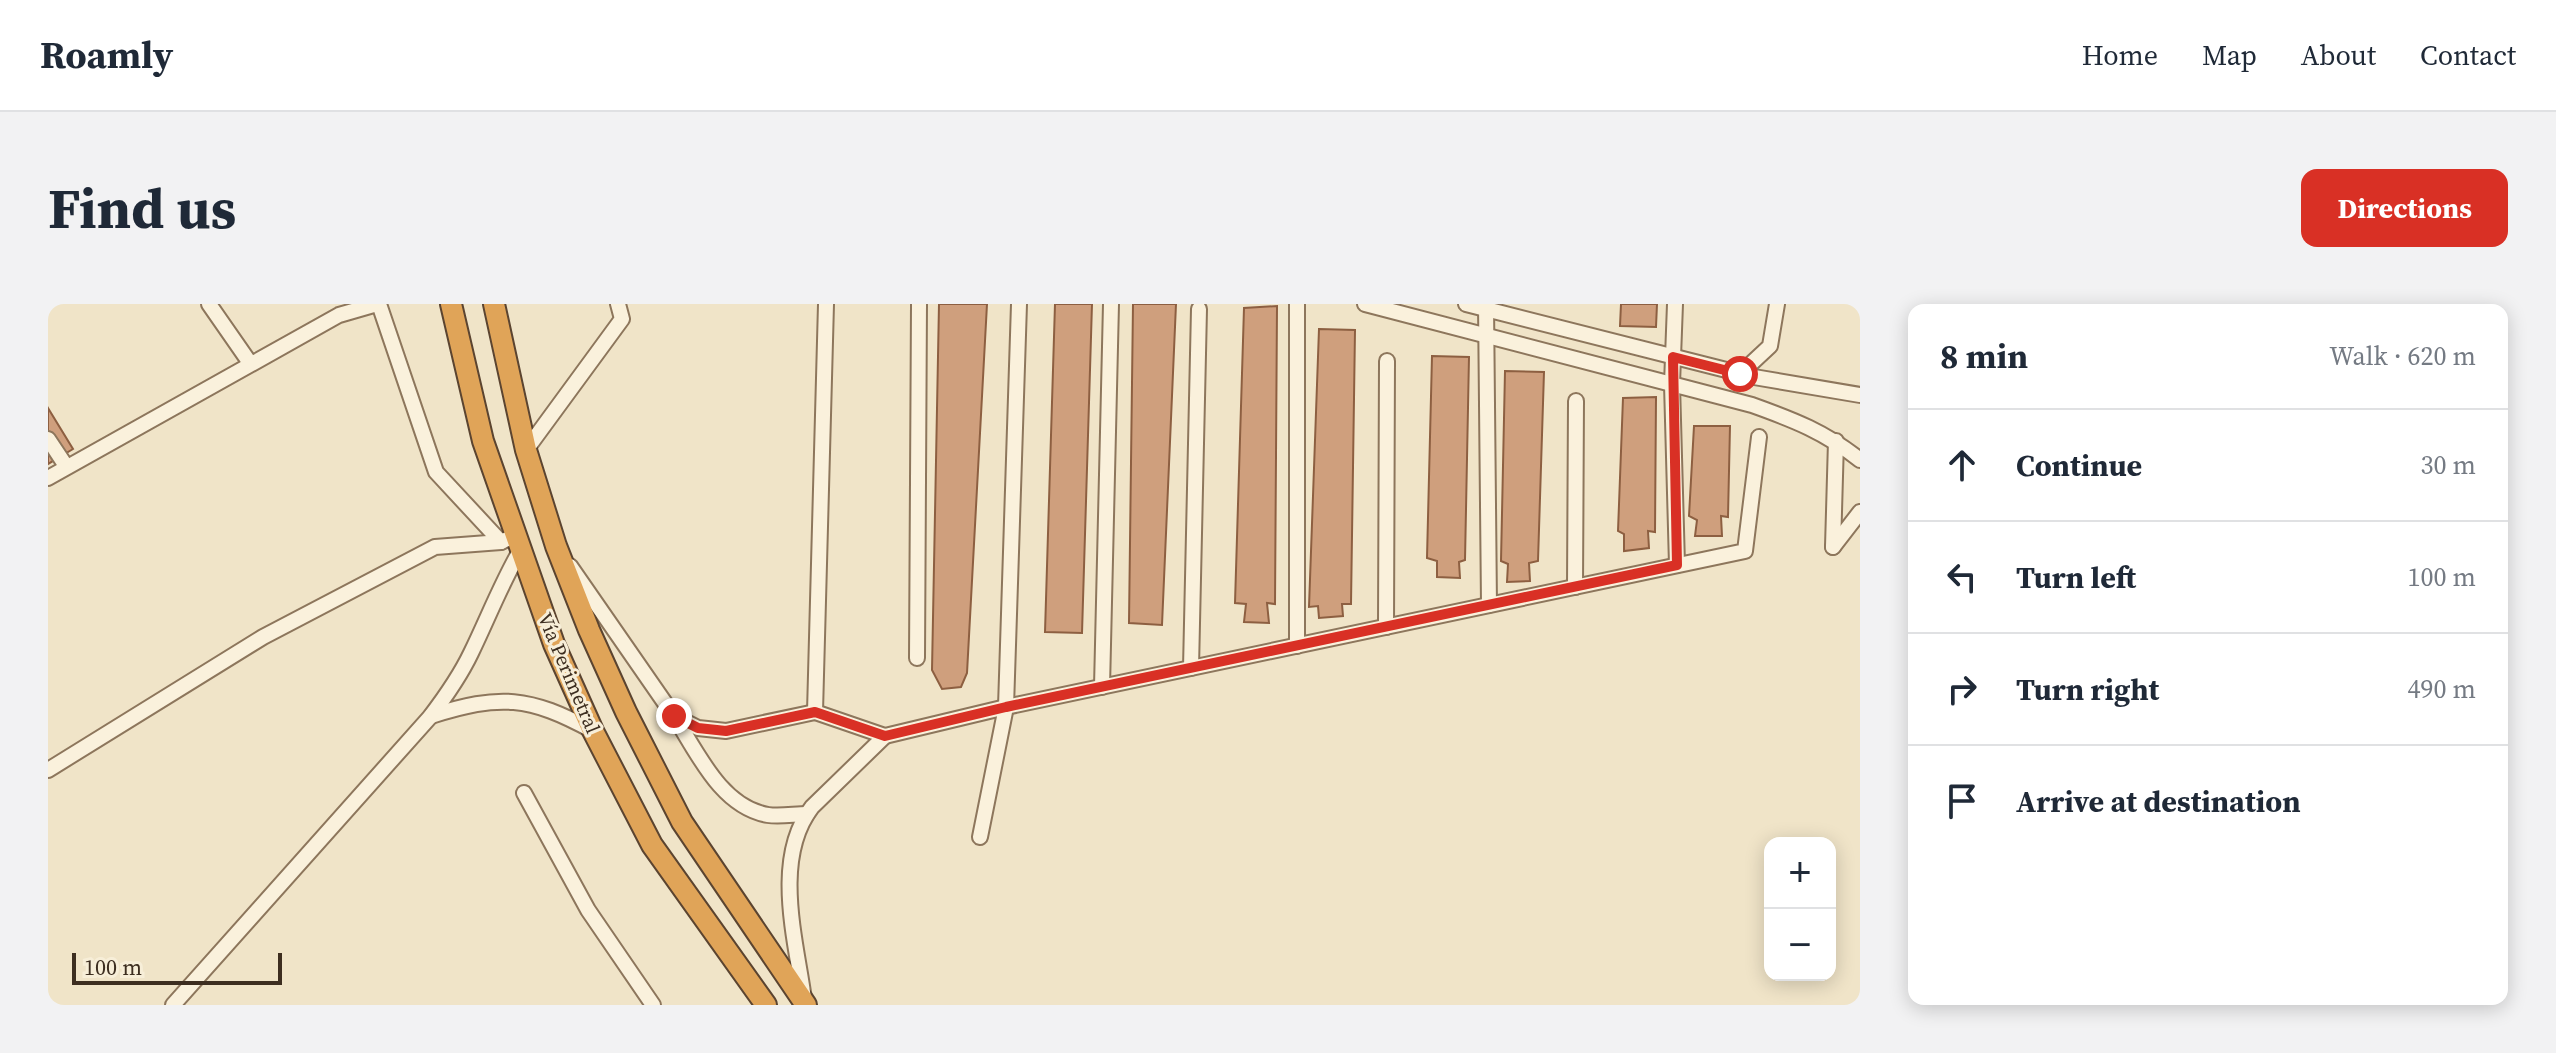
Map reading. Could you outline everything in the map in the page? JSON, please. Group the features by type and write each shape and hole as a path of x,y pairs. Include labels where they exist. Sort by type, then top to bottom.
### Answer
{"highway":[{"name":"Vía Perimetral","path":"451,304 483,441 512,543 593,731 652,845 766,1005"},
{"name":"Vía Perimetral","path":"494,304 526,450 556,546 589,630 626,712 682,822 806,1004"}],"lane":[{"path":"209,304 250,363"},
{"path":"48,478 339,315 378,304 409,386 436,472 512,543"},
{"path":"526,450 622,319 618,304"},
{"path":"815,712 826,304"},
{"path":"917,658 919,304"},
{"path":"980,837 1006,707 1019,304"},
{"path":"1102,687 1111,304"},
{"path":"1297,304 1297,646"},
{"path":"1365,304 1752,405 1806,424 1836,441 1860,460"},
{"path":"1466,304 1740,374 1860,395"},
{"path":"1675,304 1672,384 1677,565"},
{"path":"1740,374 1770,346 1777,304"},
{"path":"1486,307 1489,605"},
{"path":"1191,668 1199,309"},
{"path":"1386,627 1387,361"},
{"path":"1575,587 1576,401"},
{"path":"806,1004 790,895 794,848 807,814 885,736 1006,707 1745,551 1759,437"},
{"path":"48,439 66,466"},
{"path":"1836,441 1833,547 1860,512"},
{"path":"173,1005 430,717 453,686 472,653 501,585 512,543"},
{"path":"48,770 263,637 435,547 512,543"},
{"path":"556,546 721,787 742,805 768,815 807,814"},
{"path":"430,717 472,704 514,701 556,711 593,731"},
{"path":"674,716 698,728 726,731 815,712 885,736"},
{"path":"524,793 588,910 653,1005"}],"building":[{"path":"939,304 987,304 967,673 961,687 942,689 932,670"},
{"path":"1055,304 1092,304 1082,633 1045,632"},
{"path":"1133,304 1176,304 1162,625 1129,623"},
{"path":"1621,304 1657,304 1656,327 1620,326"},
{"path":"1277,306 1275,604 1267,603 1269,623 1244,622 1246,604 1235,603 1244,308"},
{"path":"1319,329 1355,330 1351,604 1342,604 1343,616 1319,618 1318,606 1309,607"},
{"path":"1432,356 1469,357 1465,560 1459,562 1460,578 1437,577 1437,561 1427,558"},
{"path":"1505,371 1544,372 1538,561 1529,563 1530,581 1507,582 1508,564 1501,561"},
{"path":"1656,397 1655,532 1648,531 1649,548 1624,551 1624,534 1618,531 1623,398"},
{"path":"48,408 73,449 48,464"},
{"path":"1694,426 1730,426 1728,517 1721,516 1722,536 1695,536 1697,520 1689,516"}],"route":[{"path":"674,716 698,728 726,731 815,712 885,736 1006,707 1677,565 1673,357 1740,374"}]}
